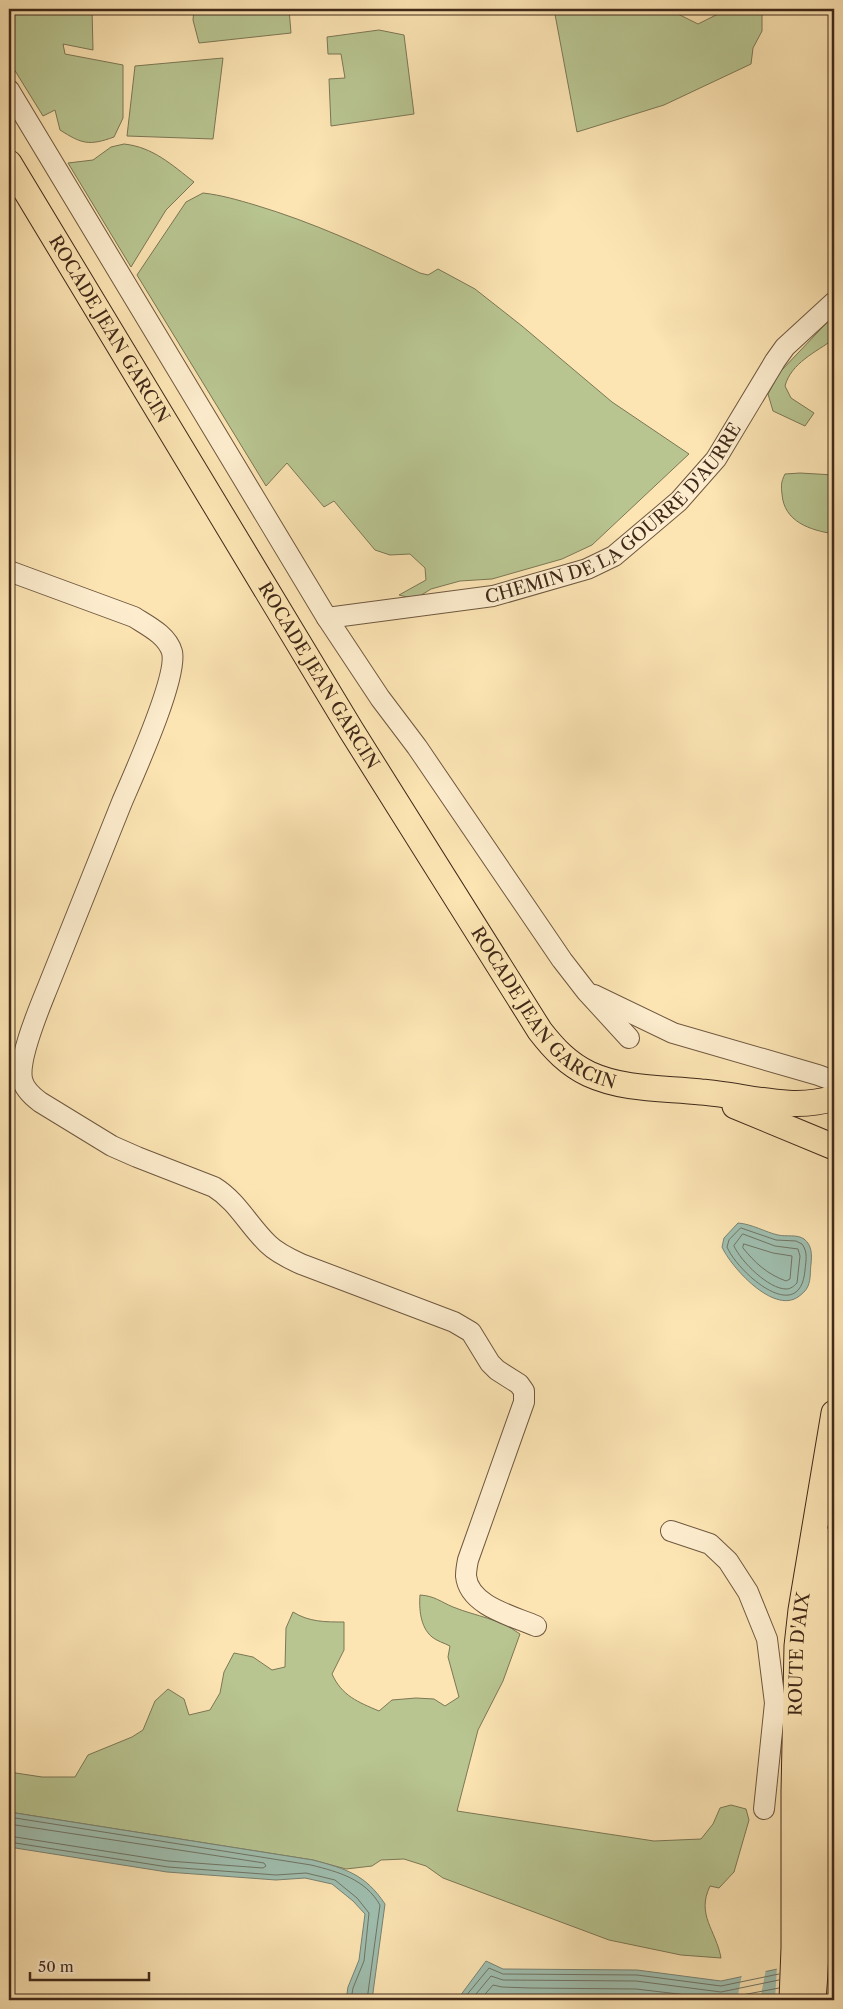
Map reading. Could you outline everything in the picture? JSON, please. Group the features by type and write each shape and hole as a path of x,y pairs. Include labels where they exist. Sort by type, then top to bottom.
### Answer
{"main road":[{"name":"ROCADE JEAN GARCIN","path":"9,163 351,730 535,1023 552,1047 566,1060 588,1074 608,1081 654,1089 701,1092 782,1103 820,1102 834,1098"},
{"name":"ROCADE JEAN GARCIN","path":"701,1092 834,1147"},
{"name":"ROUTE D'AIX","path":"806,1899 794,1792 797,1646 801,1610 834,1413"},
{"name":"ROUTE D'AIX","path":"806,1899 822,1612 834,1539"},
{"path":"792,2000 806,1899"},
{"path":"806,1899 813,2000"}],"street":[{"name":"ROCADE JEAN GARCIN","path":"9,90 328,618 380,698 417,747 586,991 629,1038"},
{"name":"CHEMIN DE LA GOURRE D'AURRE","path":"328,618 493,596 587,569 614,556 679,501 716,459 775,361 785,348 834,302"},
{"path":"9,571 134,617 166,640 172,652 173,664 155,722 39,1009 22,1062 22,1081 24,1086 31,1096 112,1146 225,1193 268,1244 280,1254 301,1264 454,1322 471,1332 490,1363 497,1370 519,1384 524,1391 524,1402 468,1560 466,1577 474,1596 488,1605 536,1626"},
{"path":"586,991 673,1034 834,1081"},
{"path":"671,1531 710,1544 728,1561 748,1592 766,1639 775,1703 764,1809"}],"green space":[{"path":"9,9 92,9 93,50 63,44 65,54 123,65 123,118 114,137 98,142 80,141 60,130 55,110 43,116 9,61"},
{"path":"194,9 289,9 291,33 199,43 193,20"},
{"path":"554,9 674,9 676,13 698,24 728,9 762,9 762,31 753,48 751,64 664,105 577,132"},
{"path":"379,30 404,35 414,114 331,126 329,79 345,78 341,54 328,54 327,37"},
{"path":"223,58 213,139 127,136 135,66"},
{"path":"124,144 153,153 170,163 194,182 166,210 131,267 68,163 93,160 111,147"},
{"path":"203,193 242,201 297,219 360,245 420,273 428,275 438,269 475,289 612,402 689,454 592,545 562,559 492,579 460,581 431,589 415,599 399,595 426,580 425,568 410,554 390,555 375,550 334,501 324,507 287,463 266,486 137,275 186,202"},
{"path":"834,315 834,339 798,364 785,386 791,398 814,413 805,426 773,411 768,394 780,372"},
{"path":"785,474 834,475 834,534 808,527 793,518 788,512 782,494 781,486 783,479"},
{"path":"420,1595 434,1598 453,1607 504,1624 520,1634 503,1681 478,1730 457,1811 654,1841 701,1839 713,1824 720,1808 731,1805 746,1809 749,1820 734,1872 719,1888 710,1886 706,1896 706,1914 721,1958 681,1955 609,1940 443,1878 426,1866 404,1859 381,1860 372,1866 346,1869 313,1860 9,1812 9,1772 42,1777 75,1777 88,1755 132,1737 143,1730 155,1701 168,1689 184,1699 189,1715 210,1710 220,1693 224,1672 234,1653 253,1657 272,1670 285,1667 286,1628 293,1612 311,1620 344,1622 344,1650 332,1674 336,1682 351,1697 379,1711 392,1700 416,1698 434,1699 445,1706 459,1697 448,1657 450,1646 434,1638 425,1628 420,1611"}],"water":[{"path":"738,1223 778,1235 798,1237 807,1241 811,1254 810,1281 802,1294 788,1301 777,1299 765,1294 743,1276 722,1247 724,1238"},
{"path":"9,1812 313,1860 354,1874 370,1886 385,1904 372,2000 346,2000 348,1987 359,1960 365,1914 353,1901 332,1884 305,1878 276,1880 167,1872 9,1847"},
{"path":"834,1957 834,2000 460,2000 460,1996 486,1961 503,1969 637,1970 721,1981"}],"pier":[{"path":"834,1955 834,2000 775,2000 777,1966"},
{"path":"766,1969 760,2000 737,2000 742,1974"}]}
